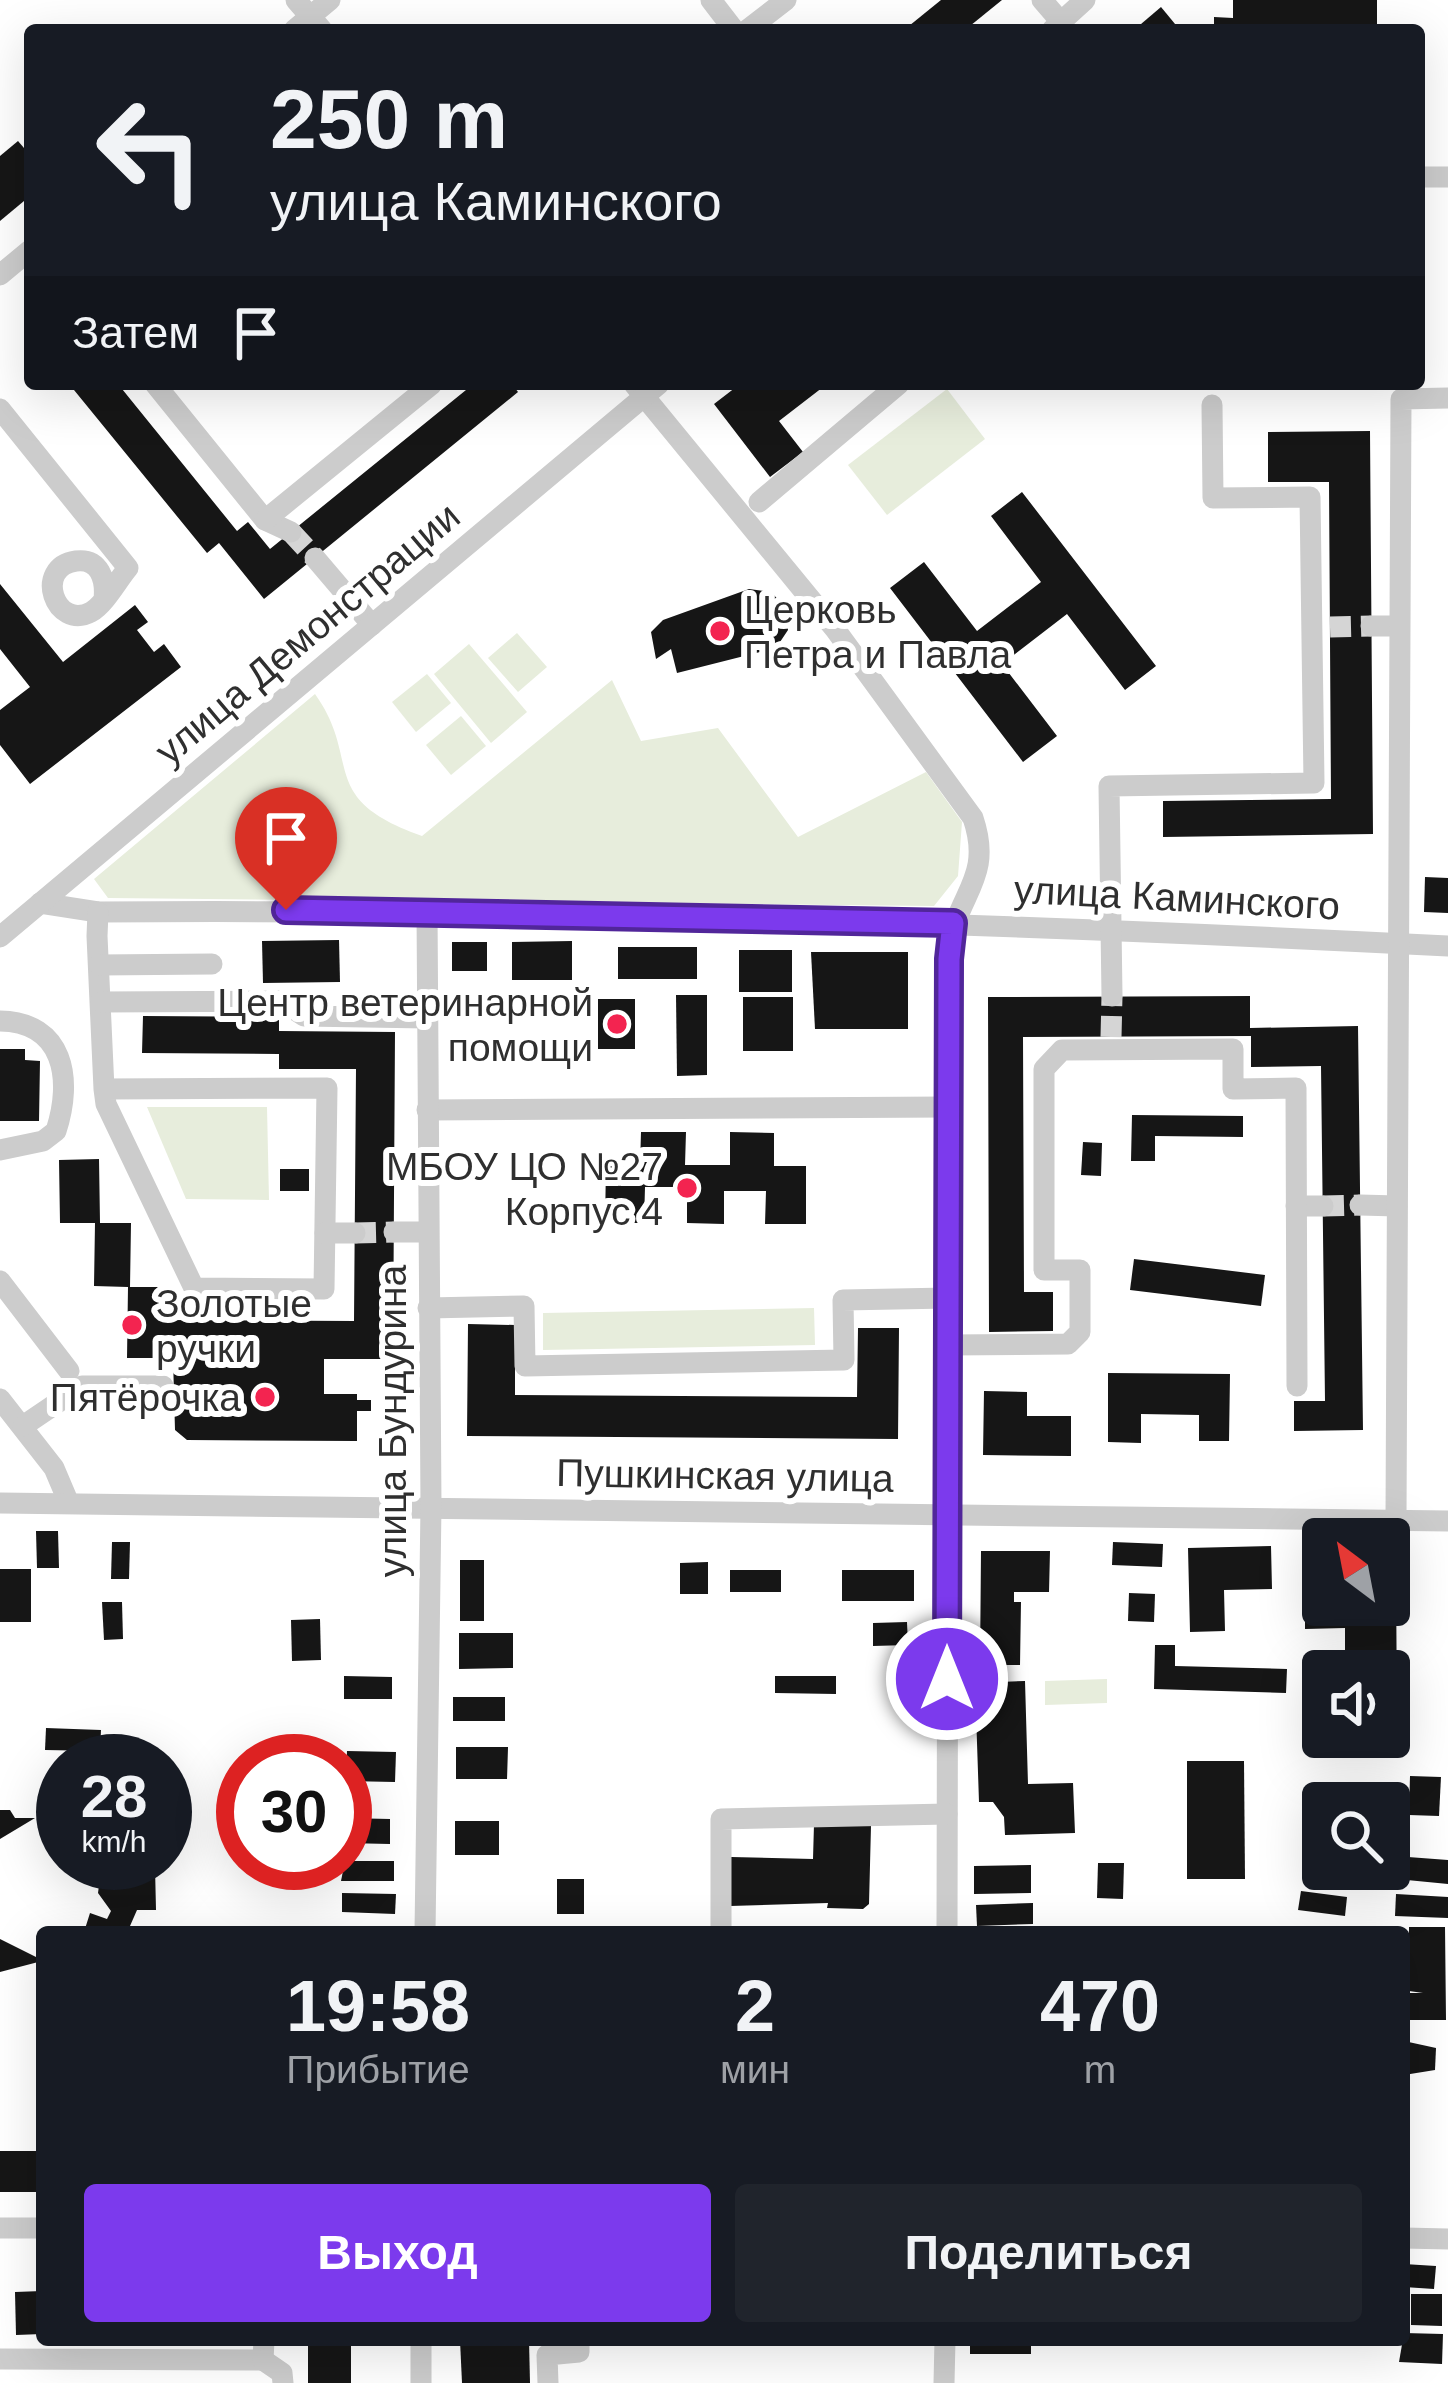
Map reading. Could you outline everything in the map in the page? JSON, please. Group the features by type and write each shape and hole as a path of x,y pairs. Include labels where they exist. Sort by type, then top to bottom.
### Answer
{"street":[{"path":"305,19 330,0"},
{"path":"711,0 729,24"},
{"path":"755,24 786,0"},
{"path":"1058,24 1085,0"},
{"path":"0,275 24,255"},
{"path":"160,390 265,520 291,532"},
{"path":"265,520 425,390"},
{"name":"улица Демонстрации","path":"0,937 644,390"},
{"path":"648,390 835,629 974,818 983,857 953,923 948,1107 947,1926"},
{"path":"759,502 892,390"},
{"path":"1396,1518 1401,399 1448,398"},
{"path":"1112,996 1109,786 1313,783 1321,627 1310,497 1213,498 1212,405"},
{"path":"0,409 128,568 104,599"},
{"path":"315,558 372,625"},
{"path":"1371,626 1399,626"},
{"name":"улица Каминского","path":"40,903 98,911 427,910 953,923 1448,946"},
{"name":"улица Бундурина","path":"425,1926 431,1506 427,910"},
{"path":"98,911 104,1089 106,1104 194,1288 324,1289 327,1088 104,1089"},
{"path":"99,965 212,964"},
{"path":"101,1002 281,1001 304,1016 427,1018"},
{"path":"0,1021 29,1022 53,1043 64,1090 56,1131 43,1141 0,1150"},
{"path":"948,1345 1068,1344 1080,1332 1080,1270 1044,1270 1043,1069 1062,1050 1111,1043 1233,1049 1233,1089 1296,1088 1297,1386"},
{"path":"427,1110 948,1107"},
{"path":"1360,1205 1397,1205"},
{"path":"1296,1206 1323,1206"},
{"path":"394,1232 426,1232"},
{"path":"325,1233 355,1233"},
{"path":"0,1282 69,1371"},
{"path":"428,1308 524,1306 525,1366 548,1366 844,1360 843,1300 948,1298"},
{"path":"23,1426 82,1386 163,1386"},
{"path":"0,1400 54,1468 68,1501"},
{"name":"Пушкинская улица","path":"0,1503 1302,1519"},
{"name":"Пушкинская улица","path":"1410,1520 1448,1521"},
{"path":"721,1926 721,1819 947,1814"},
{"path":"0,2228 36,2228"},
{"path":"1410,2238 1448,2239"},
{"path":"421,2346 421,2383"},
{"path":"548,2383 547,2355 579,2352 579,2346"},
{"path":"944,2383 945,2346"},
{"path":"0,2359 46,2359 115,2371 263,2350 283,2373 283,2383"},
{"path":"46,2359 47,2383"}],"green space":[{"path":"946,390 985,439 887,515 848,465"},
{"path":"517,633 547,667 518,692 488,658"},
{"path":"469,644 527,712 491,743 434,674"},
{"path":"427,674 451,703 416,732 392,702"},
{"path":"612,680 641,741 718,728 798,837 926,772 962,822 958,876 934,906 108,898 94,879 315,694 329,718 354,792 389,822 422,836"},
{"path":"461,716 486,746 451,775 426,745"},
{"path":"147,1107 267,1107 269,1200 186,1199"},
{"path":"814,1308 815,1345 543,1350 543,1313"},
{"path":"1107,1679 1107,1703 1045,1705 1045,1681"}],"building":[{"path":"941,0 1002,0 972,24 911,24"},
{"path":"1233,0 1377,0 1377,24 1214,24 1214,17 1233,18"},
{"path":"1161,7 1175,24 1141,24"},
{"path":"18,141 24,148 24,201 0,221 0,156"},
{"path":"74,390 123,390 237,531 248,522 270,549 466,390 518,392 264,599 219,543 207,553"},
{"path":"732,390 819,390 779,421 803,452 770,477 714,404"},
{"path":"1370,431 1373,834 1163,837 1163,801 1331,799 1329,482 1268,482 1268,432"},
{"path":"1022,492 1156,666 1125,690 1067,614 1002,664 1057,736 1023,762 890,588 924,562 977,631 1041,582 991,516"},
{"path":"0,584 63,662 135,605 148,622 137,630 154,652 164,644 181,667 30,784 0,745 0,710 30,687 0,649"},
{"name":"Церковь Петра и Павла","path":"749,589 771,592 786,608 788,630 776,648 677,673 671,649 656,659 651,632 663,620"},
{"path":"1425,877 1448,878 1448,913 1424,912"},
{"path":"339,940 340,982 263,983 262,941"},
{"path":"572,941 572,980 512,980 512,942"},
{"path":"452,942 487,942 487,971 452,971"},
{"path":"618,947 697,947 697,979 618,979"},
{"path":"739,950 792,950 792,992 739,992"},
{"path":"811,952 908,952 908,1029 815,1029"},
{"path":"676,995 707,995 707,1075 677,1076"},
{"path":"1250,996 1250,1028 1358,1026 1363,1430 1294,1431 1294,1401 1325,1401 1321,1066 1251,1067 1251,1036 1023,1037 1024,1292 1053,1292 1053,1331 989,1332 988,997"},
{"path":"743,997 793,997 793,1051 743,1051"},
{"name":"Центр ветеринарной помощи","path":"598,999 635,999 635,1049 598,1049"},
{"path":"143,1016 279,1017 279,1031 395,1032 393,1359 324,1359 324,1394 357,1394 357,1400 371,1400 371,1411 357,1411 357,1441 187,1440 175,1430 173,1358 127,1358 128,1287 94,1286 95,1223 60,1223 59,1160 99,1159 100,1223 131,1223 130,1287 168,1287 168,1320 354,1321 356,1069 279,1069 279,1054 142,1053"},
{"path":"0,1049 25,1049 25,1060 40,1061 39,1121 0,1121"},
{"path":"1132,1115 1243,1116 1243,1137 1155,1136 1155,1161 1131,1161"},
{"name":"МБОУ ЦО №27 Корпус 4","path":"641,1132 686,1132 685,1165 730,1165 730,1132 774,1133 774,1166 806,1166 806,1224 765,1224 766,1191 724,1191 724,1224 687,1223 687,1187 645,1187 644,1223 605,1223 606,1165 640,1166"},
{"path":"1083,1142 1102,1143 1101,1176 1081,1175"},
{"path":"280,1169 309,1169 309,1191 280,1191"},
{"path":"1134,1259 1265,1275 1261,1306 1130,1290"},
{"path":"468,1324 515,1325 515,1395 857,1397 858,1328 899,1328 898,1439 467,1436"},
{"path":"1108,1373 1230,1374 1229,1441 1199,1441 1199,1415 1141,1414 1141,1443 1108,1442"},
{"path":"984,1391 1027,1392 1027,1416 1071,1416 1071,1456 983,1455"},
{"path":"36,1531 58,1531 59,1568 37,1568"},
{"path":"112,1542 130,1542 129,1579 111,1579"},
{"path":"1113,1542 1163,1544 1162,1567 1112,1565"},
{"path":"1271,1546 1272,1589 1224,1590 1225,1631 1190,1632 1188,1548"},
{"path":"981,1551 1050,1551 1049,1592 1014,1592 1014,1602 1021,1602 1020,1665 980,1665"},
{"path":"460,1560 484,1560 484,1621 460,1621"},
{"path":"708,1562 708,1594 680,1594 680,1563"},
{"path":"0,1569 31,1569 31,1622 0,1622"},
{"path":"730,1570 781,1570 781,1592 730,1592"},
{"path":"842,1570 914,1570 914,1601 842,1601"},
{"path":"1129,1593 1155,1594 1154,1622 1128,1621"},
{"path":"102,1602 122,1602 123,1639 104,1640"},
{"path":"320,1619 321,1660 292,1661 291,1620"},
{"path":"907,1622 908,1645 873,1646 873,1623"},
{"path":"1396,1626 1397,1650 1345,1650 1345,1628 1305,1629"},
{"path":"459,1633 513,1633 513,1668 459,1669"},
{"path":"1155,1645 1175,1645 1175,1666 1287,1669 1286,1693 1154,1689"},
{"path":"344,1676 392,1677 392,1699 344,1699"},
{"path":"775,1676 836,1676 836,1694 775,1693"},
{"path":"1025,1681 1028,1784 1073,1783 1075,1833 1005,1835 1004,1817 993,1802 979,1802 975,1683"},
{"path":"453,1697 505,1697 505,1721 453,1721"},
{"path":"46,1728 101,1730 101,1734 46,1734"},
{"path":"456,1747 508,1747 507,1779 456,1779"},
{"path":"372,1752 396,1752 395,1782 372,1782"},
{"path":"1187,1761 1244,1761 1245,1879 1187,1879"},
{"path":"1410,1776 1441,1777 1439,1816 1410,1815"},
{"path":"0,1810 10,1810 15,1818 35,1818 0,1839"},
{"path":"372,1819 390,1819 390,1844 372,1844"},
{"path":"455,1821 499,1821 499,1855 455,1855"},
{"path":"814,1824 871,1826 869,1904 863,1909 827,1908 828,1903 730,1906 731,1857 813,1859"},
{"path":"1410,1857 1448,1860 1448,1884 1410,1880"},
{"path":"372,1861 394,1861 394,1881 372,1881"},
{"path":"1098,1863 1124,1863 1123,1899 1097,1898"},
{"path":"1031,1865 1031,1893 974,1894 974,1866"},
{"path":"557,1879 584,1879 584,1914 557,1914"},
{"path":"156,1890 156,1910 137,1910 130,1926 86,1926 90,1913 107,1919 111,1911 98,1893"},
{"path":"1301,1891 1347,1897 1345,1916 1298,1910"},
{"path":"342,1893 396,1894 395,1914 342,1912"},
{"path":"1396,1894 1448,1897 1448,1918 1395,1916"},
{"path":"1033,1903 1033,1924 977,1926 976,1905"},
{"path":"1410,1927 1445,1927 1446,2020 1410,2020 1410,1993 1423,1993 1410,1991"},
{"path":"0,1939 36,1957 36,1963 0,1972"},
{"path":"1410,2042 1436,2048 1435,2070 1410,2074"},
{"path":"0,2151 36,2151 36,2192 0,2192"},
{"path":"1410,2264 1436,2266 1434,2289 1410,2287"},
{"path":"36,2291 36,2334 16,2335 15,2292"},
{"path":"1411,2294 1442,2294 1442,2326 1411,2325"},
{"path":"1410,2333 1443,2334 1442,2364 1399,2362 1402,2346 1410,2346"},
{"path":"308,2346 351,2346 351,2383 308,2383"},
{"path":"460,2346 529,2346 530,2383 462,2383"},
{"path":"970,2346 1031,2346 1031,2354 970,2354"}],"tunnel":[{"path":"291,532 315,558"},
{"path":"1330,627 1371,626"},
{"path":"1111,1037 1112,996"},
{"path":"1323,1206 1360,1205"},
{"path":"355,1233 394,1232"}],"place":[{"name":"Церковь Петра и Павла","path":"720,631"},
{"name":"Центр ветеринарной помощи","path":"617,1024"},
{"name":"МБОУ ЦО №27 Корпус 4","path":"687,1188"},
{"name":"Золотые ручки","path":"132,1325"},
{"name":"Пятёрочка","path":"265,1397"}],"route":[{"path":"286,910 953,923 949,946 947,1679"}]}
